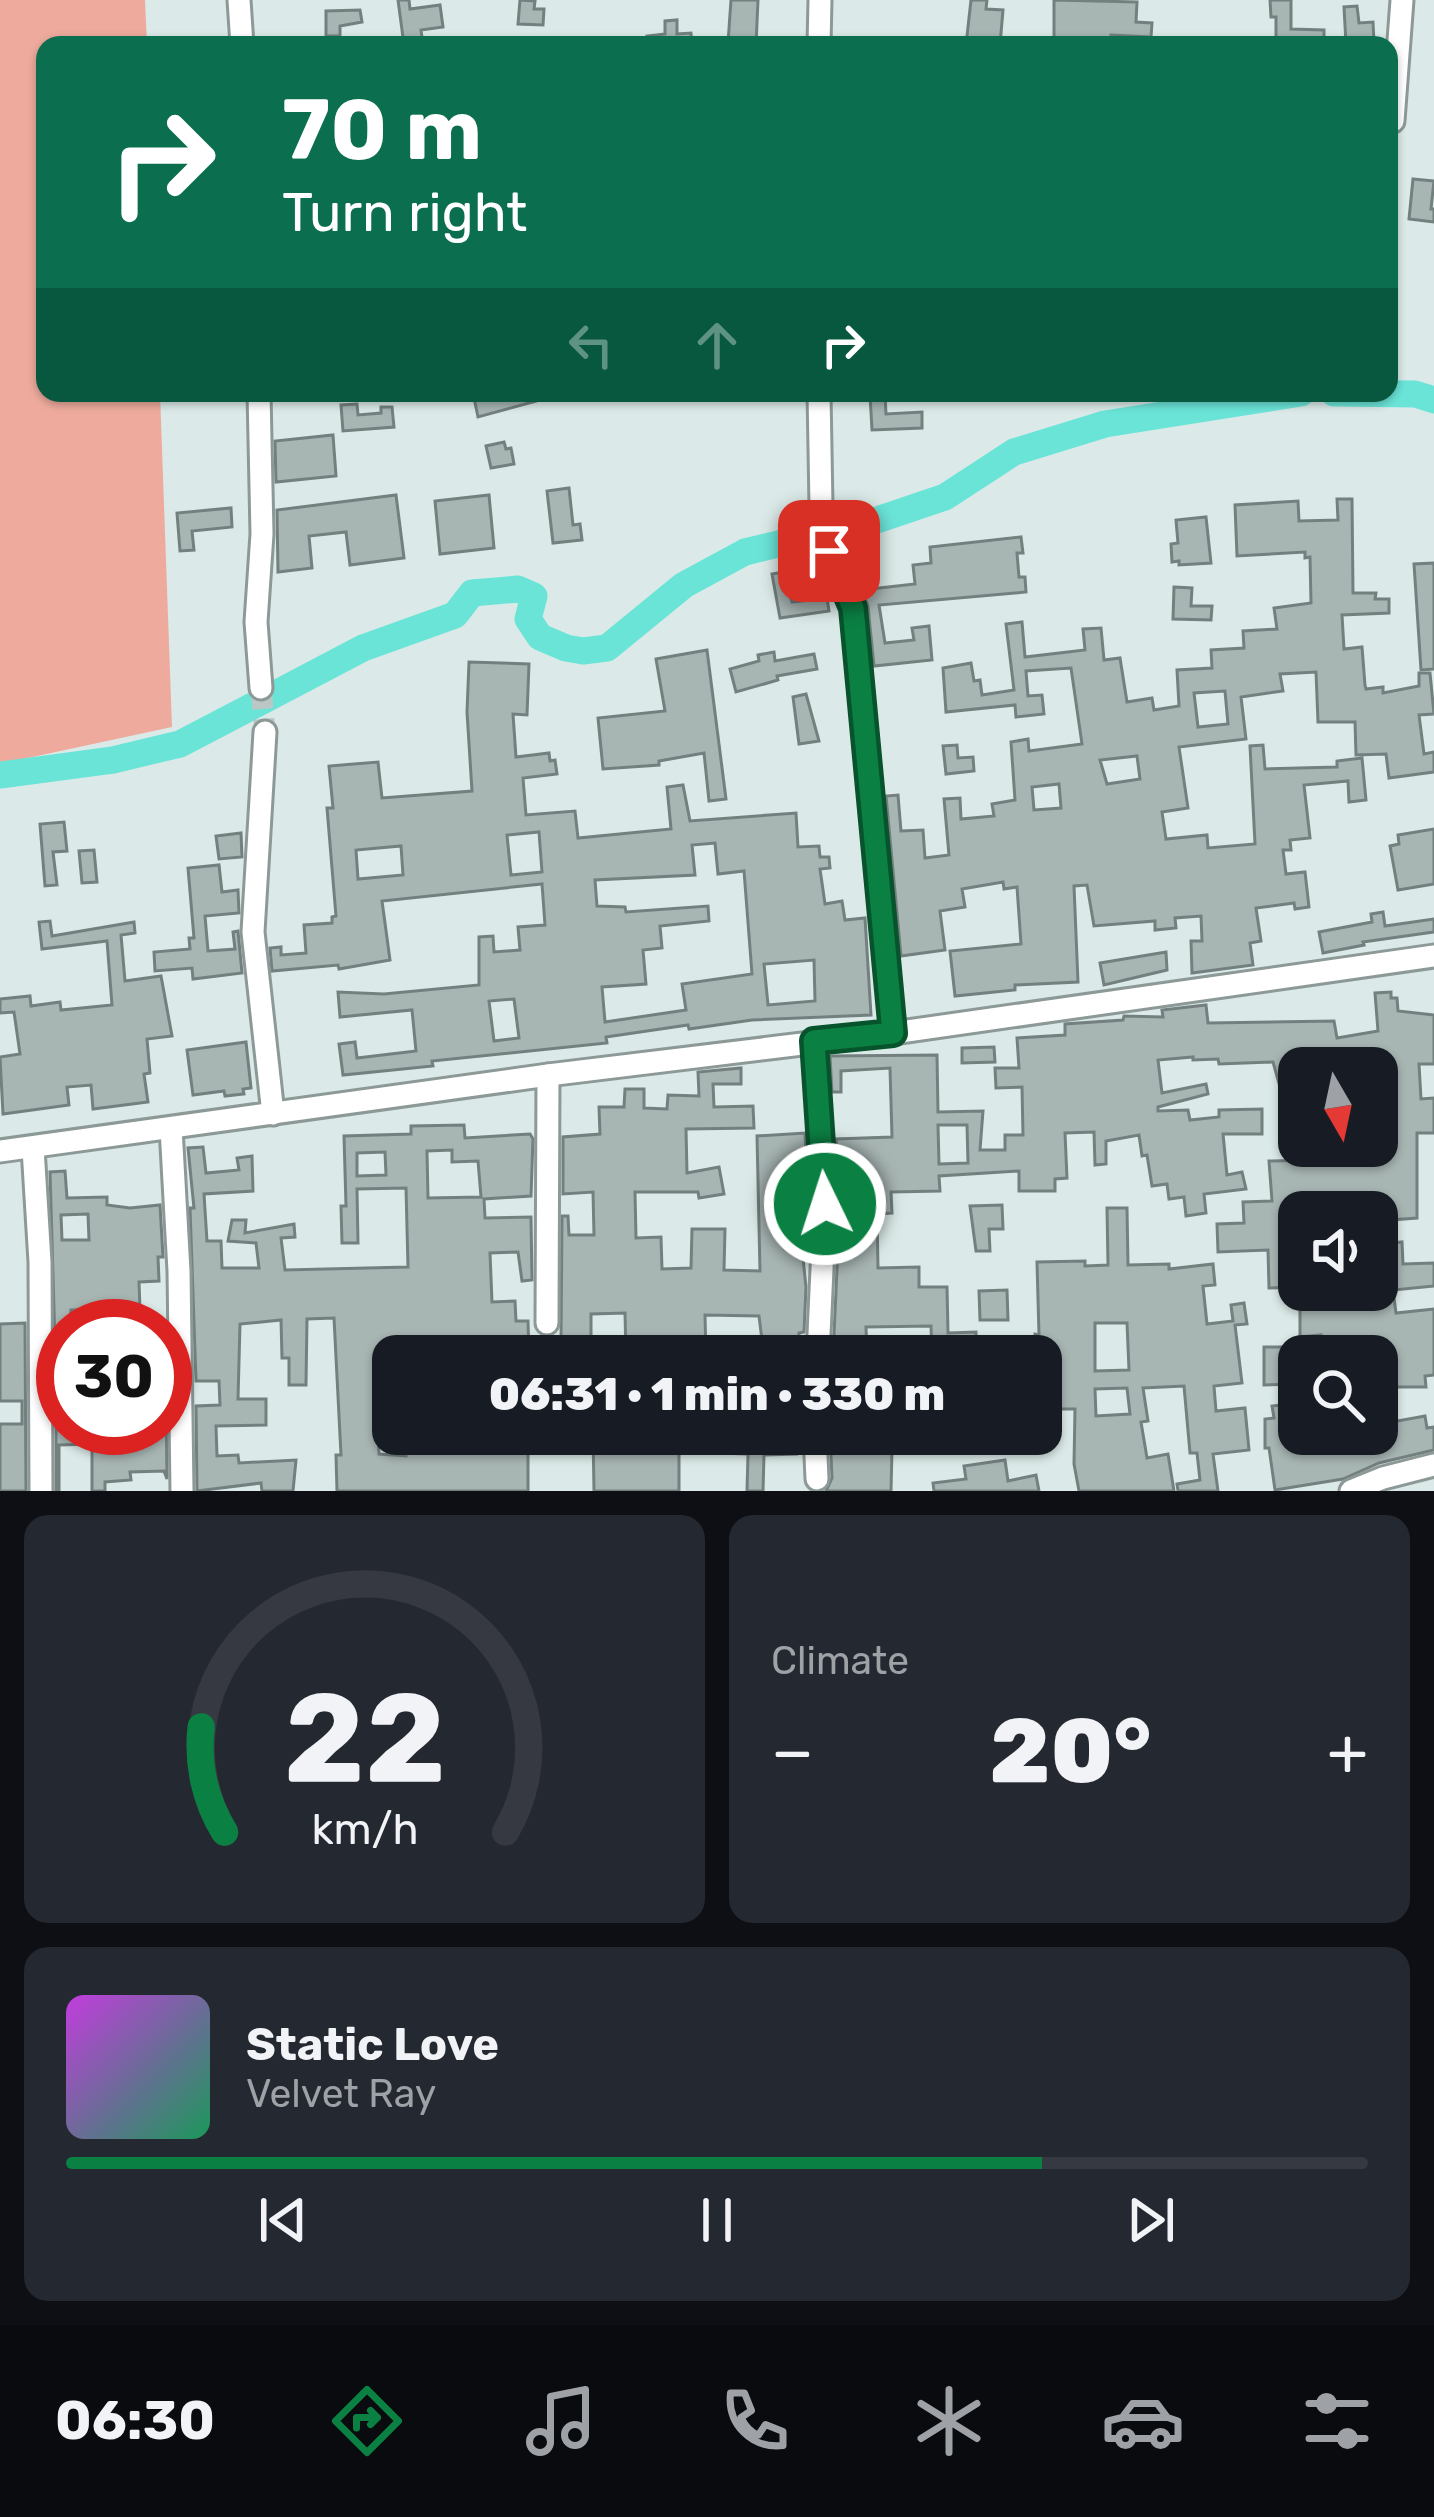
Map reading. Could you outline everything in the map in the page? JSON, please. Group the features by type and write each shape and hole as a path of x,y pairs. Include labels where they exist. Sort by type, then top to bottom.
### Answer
{"street":[{"path":"239,0 241,36"},
{"path":"819,36 820,0"},
{"path":"1398,54 1402,0"},
{"path":"259,402 262,534 256,622 261,688"},
{"path":"819,402 821,506"},
{"path":"829,551 853,608 893,1033"},
{"path":"265,732 253,932 273,1114"},
{"path":"0,1151 1434,956"},
{"path":"814,1041 825,1204 819,1335"},
{"path":"547,1323 548,1076"},
{"path":"171,1129 179,1270 182,1491"},
{"path":"33,1148 40,1262 41,1491"},
{"path":"816,1455 818,1480"},
{"path":"1351,1491 1434,1465"}],"shaded area":[{"path":"0,0 145,0 147,36 36,36 36,402 160,402 172,727 0,764"}],"building":[{"path":"398,0 409,0 410,9 440,5 443,27 421,30 422,36 403,36"},
{"path":"520,0 535,1 534,9 544,9 543,25 518,24"},
{"path":"731,0 758,0 756,36 728,36"},
{"path":"971,0 987,0 986,9 1003,10 1001,36 967,36"},
{"path":"1054,0 1137,2 1136,22 1152,23 1151,36 1054,36"},
{"path":"1270,0 1291,0 1291,29 1324,30 1324,36 1276,36 1276,17 1271,17"},
{"path":"1357,6 1359,23 1373,22 1374,36 1346,36 1344,7"},
{"path":"360,10 362,22 340,26 340,36 326,36 326,11"},
{"path":"677,20 677,34 691,36 647,36 665,34 665,21"},
{"path":"1413,179 1434,181 1434,222 1409,219"},
{"path":"475,402 533,402 478,417"},
{"path":"870,402 885,402 886,414 922,412 922,428 872,430"},
{"path":"357,404 358,415 392,407 394,427 343,431 341,405"},
{"path":"333,435 336,476 276,482 275,441"},
{"path":"504,442 506,449 511,448 514,464 491,468 486,446"},
{"path":"569,488 573,525 580,524 582,540 553,543 547,491"},
{"path":"396,495 404,558 350,565 346,532 309,536 312,568 278,572 277,510"},
{"path":"489,495 494,548 440,554 435,501"},
{"path":"1337,499 1352,499 1353,593 1376,593 1375,599 1389,599 1389,613 1342,615 1344,649 1362,647 1366,689 1383,687 1383,693 1419,686 1419,673 1430,673 1434,714 1419,715 1424,754 1434,752 1434,772 1389,778 1386,754 1356,755 1355,722 1318,722 1316,672 1280,674 1283,691 1241,697 1246,739 1179,747 1188,808 1162,812 1166,839 1207,835 1208,848 1255,844 1250,746 1263,745 1265,769 1337,767 1337,761 1362,758 1366,800 1349,802 1348,781 1304,785 1310,838 1290,840 1291,850 1283,850 1286,874 1305,872 1309,907 1295,909 1294,903 1256,908 1261,941 1250,943 1253,965 1192,973 1191,941 1202,941 1201,916 1175,918 1176,928 1155,930 1155,921 1094,926 1087,885 1074,886 1078,982 1015,985 1015,990 955,996 950,951 1021,944 1017,887 1004,889 1003,882 962,889 965,907 940,911 945,950 901,956 886,796 898,795 901,831 923,830 925,858 949,855 944,799 960,798 961,819 994,816 992,804 1015,800 1011,742 1028,739 1029,751 1082,744 1071,668 1026,671 1028,696 1042,695 1044,714 1016,717 1015,705 946,712 943,668 971,663 982,695 1014,690 1006,624 1022,622 1025,657 1085,650 1083,629 1101,628 1104,660 1120,658 1127,702 1152,698 1154,710 1179,706 1177,670 1212,668 1211,650 1244,648 1243,631 1277,629 1274,608 1311,603 1310,557 1305,558 1305,552 1237,556 1235,505 1298,501 1299,521 1338,520","holes":["1225,691 1228,724 1198,727 1194,693","1137,756 1140,779 1107,784 1100,760","1059,784 1061,808 1034,810 1032,787"]},
{"path":"231,508 232,527 192,531 194,550 180,551 177,513"},
{"path":"1206,517 1211,563 1172,562 1171,544 1178,543 1176,520"},
{"path":"1021,537 1019,577 1025,577 1026,592 879,605 885,643 914,640 912,628 929,626 932,660 874,666 868,606 857,579 869,578 870,589 915,584 913,565 931,563 930,547"},
{"path":"1434,563 1434,669 1421,670 1414,564"},
{"path":"784,572 792,602 827,598 829,611 780,618 772,574"},
{"path":"1174,587 1192,588 1191,606 1212,606 1211,620 1173,619"},
{"path":"707,650 726,799 709,801 704,753 659,761 659,765 603,769 598,718 665,711 656,659"},
{"path":"774,652 775,661 814,654 817,669 777,676 778,680 736,692 730,669"},
{"path":"469,662 529,664 527,715 513,714 516,757 549,753 557,774 523,778 526,815 575,811 578,838 671,829 667,787 683,785 690,821 796,813 798,847 819,846 820,857 829,857 830,868 820,869 825,904 842,901 845,920 865,918 871,1015 752,1020 689,1029 688,1025 606,1037 607,1043 343,1075 339,1044 355,1042 357,1058 416,1051 412,1010 340,1017 338,992 384,994 479,985 479,937 493,936 494,952 520,950 518,927 545,925 542,884 382,901 390,960 339,969 338,965 272,971 270,948 281,947 281,955 306,953 304,925 332,923 336,916 327,808 333,808 329,766 378,762 382,798 472,791","holes":["539,832 542,872 511,875 507,835","715,843 718,874 744,871 752,974 682,984 686,1010 605,1022 602,987 646,984 643,950 662,948 660,926 709,921 708,906 626,912 625,907 597,906 595,880 695,875 692,845","401,846 403,875 358,879 356,850","814,960 815,1001 768,1005 764,964","514,999 519,1038 494,1041 489,1001"]},
{"path":"806,694 819,741 799,744 793,697"},
{"path":"957,745 958,758 973,757 974,771 946,774 943,746"},
{"path":"64,822 67,851 53,852 57,885 45,886 40,824"},
{"path":"1434,829 1434,884 1398,890 1390,846 1399,844 1398,835"},
{"path":"241,833 242,857 219,859 216,836"},
{"path":"94,850 97,882 82,883 79,851"},
{"path":"219,865 222,892 238,890 239,913 205,916 208,951 235,949 233,932 238,931 242,973 193,979 192,968 155,971 154,952 190,949 189,938 194,938 188,868"},
{"path":"1383,912 1385,926 1434,919 1434,932 1323,953 1319,932 1372,922 1371,914"},
{"path":"50,921 52,936 134,922 135,933 121,935 125,981 161,976 172,1036 147,1039 148,1102 93,1109 91,1085 67,1087 69,1105 3,1114 0,1057 20,1054 14,1012 0,1013 0,999 30,996 31,1006 60,1002 61,1010 112,1005 107,941 42,949 39,922"},
{"path":"1166,952 1167,970 1104,985 1100,963"},
{"path":"1391,992 1398,1011 1434,1015 1434,1064 1419,1064 1421,1099 1434,1098 1434,1133 1417,1133 1417,1218 1398,1219 1398,1191 1278,1191 1278,1288 1269,1288 1268,1250 1218,1252 1217,1224 1244,1223 1243,1202 1272,1201 1269,1161 1278,1161 1278,1167 1398,1167 1398,1047 1278,1047 1278,1080 1273,1062 1219,1064 1218,1059 1193,1057 1158,1060 1162,1093 1206,1084 1208,1094 1158,1107 1158,1111 1188,1110 1190,1120 1219,1117 1219,1110 1262,1109 1262,1134 1223,1134 1227,1175 1242,1172 1246,1189 1204,1194 1206,1213 1186,1216 1184,1197 1169,1199 1167,1184 1152,1186 1139,1135 1106,1141 1106,1164 1095,1165 1094,1132 1065,1133 1067,1178 1055,1179 1055,1191 1019,1191 1019,1171 939,1176 940,1191 891,1192 892,1213 877,1214 878,1268 919,1267 919,1287 947,1287 948,1333 976,1335 931,1335 931,1326 866,1327 866,1335 834,1335 840,1204 836,1139 892,1137 890,1068 841,1071 841,1092 832,1092 830,1056 937,1055 938,1112 983,1111 980,1150 1005,1150 1005,1135 1023,1135 1022,1087 996,1088 995,1068 1019,1068 1017,1038 1065,1035 1065,1024 1123,1020 1124,1016 1163,1017 1162,1010 1206,1005 1208,1023 1334,1021 1337,1038 1378,1031 1375,993","holes":["938,1125 967,1125 968,1163 939,1164"]},
{"path":"246,1042 251,1088 243,1089 244,1094 193,1095 187,1050"},
{"path":"994,1047 995,1062 962,1063 962,1048"},
{"path":"741,1068 741,1084 713,1084 714,1107 753,1106 754,1128 686,1129 687,1173 719,1167 724,1194 699,1198 698,1192 635,1192 636,1238 661,1237 662,1269 691,1268 692,1229 725,1229 724,1270 760,1271 757,1136 805,1133 809,1236 803,1258 804,1332 761,1335 759,1316 705,1315 705,1335 626,1335 625,1313 591,1314 591,1335 561,1335 562,1216 568,1216 569,1235 594,1235 593,1192 563,1194 563,1137 600,1134 599,1107 624,1107 625,1089 644,1089 644,1108 667,1109 668,1095 699,1096 698,1072"},
{"path":"464,1125 465,1138 530,1134 533,1139 531,1196 484,1199 485,1218 531,1217 532,1280 522,1281 518,1252 490,1253 492,1302 515,1301 516,1321 528,1321 528,1335 372,1335 372,1455 528,1455 528,1491 337,1491 336,1455 341,1455 334,1318 307,1319 306,1385 289,1385 289,1358 282,1358 281,1320 240,1324 238,1399 266,1399 266,1425 216,1426 217,1456 238,1455 239,1463 296,1460 293,1491 262,1491 261,1483 197,1491 196,1406 220,1405 219,1381 196,1381 190,1208 194,1208 188,1148 203,1147 206,1173 239,1170 237,1158 252,1156 253,1191 204,1194 207,1241 221,1241 222,1268 259,1268 256,1243 228,1241 232,1220 246,1220 245,1233 294,1224 295,1237 281,1238 285,1270 408,1267 406,1188 357,1189 358,1243 342,1243 341,1206 346,1206 344,1136 411,1134 411,1126","holes":["452,1150 452,1162 478,1161 481,1197 428,1198 427,1151","385,1152 386,1175 357,1176 357,1153"]},
{"path":"65,1171 67,1198 107,1197 107,1205 130,1208 160,1205 163,1257 158,1257 159,1281 139,1282 140,1299 54,1299 50,1172","holes":["88,1214 89,1240 62,1240 61,1215"]},
{"path":"1002,1205 1003,1229 989,1229 990,1251 976,1251 970,1206"},
{"path":"1107,1208 1127,1208 1128,1265 1169,1264 1169,1269 1213,1264 1215,1285 1203,1286 1207,1324 1233,1321 1231,1305 1244,1303 1247,1324 1235,1325 1242,1383 1214,1386 1216,1411 1245,1408 1249,1450 1213,1454 1218,1491 1178,1491 1177,1484 1200,1480 1197,1453 1190,1453 1184,1386 1143,1388 1148,1421 1141,1422 1147,1458 1168,1454 1174,1491 1079,1491 1074,1464 1075,1409 1062,1409 1062,1335 1039,1335 1037,1262 1085,1261 1085,1266 1108,1265","holes":["1095,1323 1127,1323 1129,1370 1095,1371","1127,1388 1130,1414 1096,1416 1095,1389"]},
{"path":"1398,1242 1402,1242 1403,1264 1434,1263 1434,1286 1398,1290"},
{"path":"1007,1290 1008,1320 980,1320 979,1291"},
{"path":"1434,1309 1434,1375 1425,1376 1426,1387 1398,1387 1398,1335 1300,1335 1300,1311"},
{"path":"25,1323 26,1491 0,1491 0,1424 22,1424 22,1401 0,1401 0,1324"},
{"path":"1264,1347 1278,1347 1278,1385 1264,1385"},
{"path":"1278,1405 1278,1455 1398,1455 1398,1421 1425,1416 1427,1428 1434,1427 1434,1450 1379,1463 1343,1479 1275,1490 1269,1448 1265,1448 1265,1419 1274,1418 1272,1406"},
{"path":"56,1455 59,1455 59,1491"},
{"path":"92,1455 167,1455 167,1479 164,1471 130,1472 131,1480 105,1482 105,1491 92,1491"},
{"path":"593,1455 679,1455 679,1491 594,1491"},
{"path":"748,1455 764,1455 763,1491 747,1491"},
{"path":"831,1455 892,1455 891,1491 826,1491 832,1478"},
{"path":"1005,1460 1008,1481 1036,1475 1039,1491 934,1491 933,1483 966,1479 964,1466"}],"waterway":[{"path":"1398,394 1434,400"},
{"path":"0,775 113,760 180,744 363,648 455,615 472,593 518,589 534,596 528,619 540,637 583,651 607,648 684,585 745,552 874,521 945,497 1014,452 1105,424 1244,402"}],"tunnel":[{"path":"261,688 265,732"}],"route":[{"path":"825,1204 814,1041 893,1033 853,608 829,551"}]}
